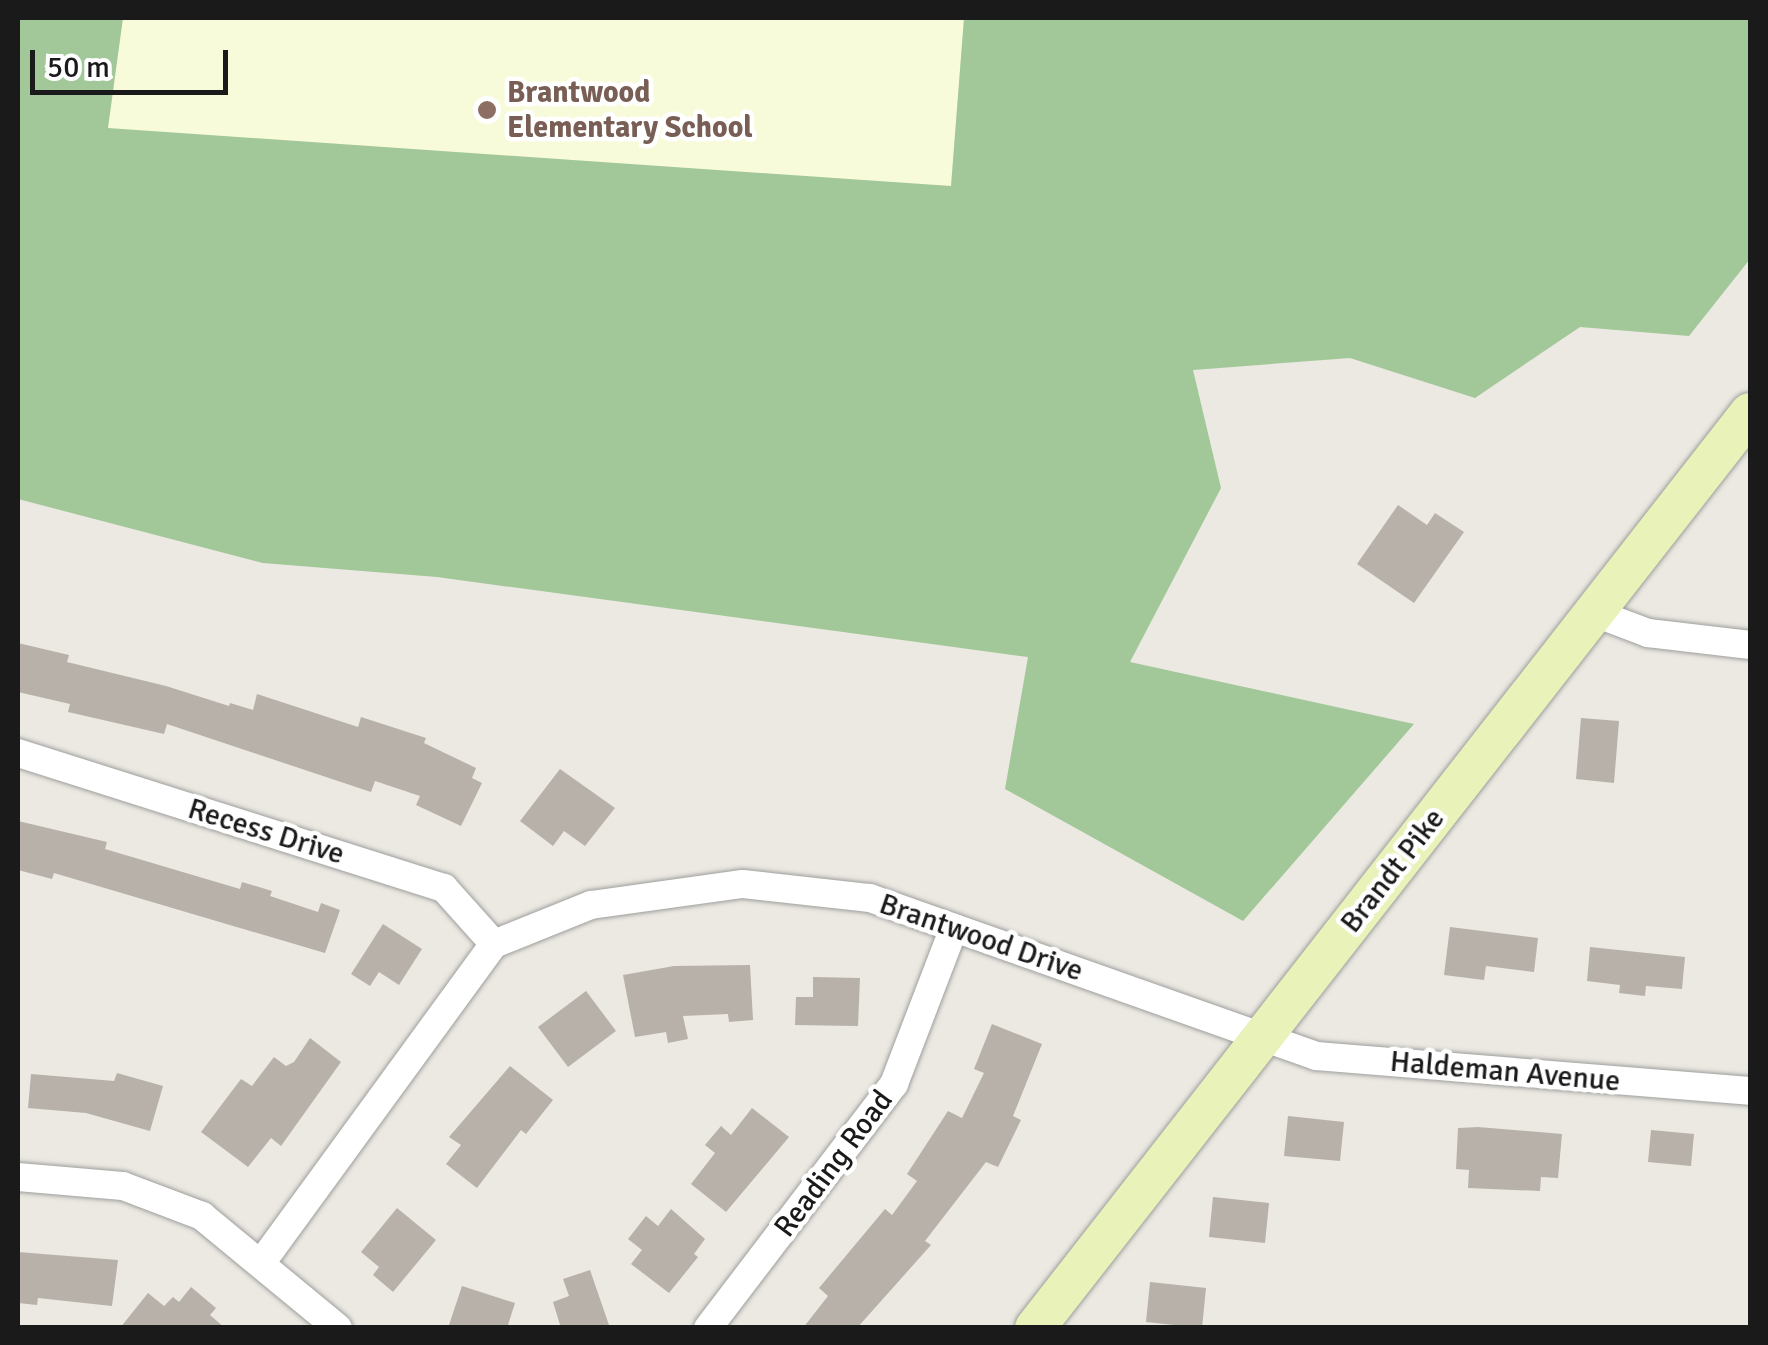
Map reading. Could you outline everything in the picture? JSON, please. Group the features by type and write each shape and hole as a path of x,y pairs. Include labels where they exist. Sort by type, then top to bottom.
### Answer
{"main road":[{"name":"Brandt Pike","path":"1035,1328 1750,413"}],"street":[{"path":"1595,613 1648,632 1750,645"},
{"name":"Recess Drive","path":"18,753 444,888 494,944"},
{"name":"Brantwood Drive","path":"494,944 592,906 743,884 870,898 1262,1038"},
{"name":"Reading Road","path":"708,1328 894,1084 954,928"},
{"path":"262,1262 494,944"},
{"name":"Haldeman Avenue","path":"1262,1038 1316,1056 1750,1092"},
{"path":"18,1177 122,1186 202,1216 338,1328"}],"shaded area":[{"name":"Brantwood Elementary School","path":"21,18 964,18 951,187 18,140"}],"green space":[{"path":"18,18 123,18 108,128 951,186 964,18 1750,18 1750,259 1689,336 1580,327 1475,398 1350,358 1193,370 1221,488 1130,662 1414,724 1243,921 1005,789 1028,657 437,577 263,563 18,499"}],"building":[{"path":"1398,505 1427,525 1435,513 1464,532 1414,603 1357,564"},
{"path":"18,643 69,655 67,662 229,706 230,703 253,710 257,694 358,727 361,717 426,738 424,743 476,768 472,778 482,783 461,826 416,805 420,796 375,781 371,792 167,724 164,734 68,712 70,704 18,692"},
{"path":"1581,718 1619,721 1614,783 1576,779"},
{"path":"560,769 615,808 585,846 564,831 553,846 520,821"},
{"path":"18,821 107,842 105,849 240,889 242,882 272,891 270,896 318,912 321,903 340,910 325,953 54,873 52,879 18,870"},
{"path":"383,924 422,949 399,985 379,972 370,986 351,974"},
{"path":"1450,927 1538,938 1534,972 1486,966 1484,980 1444,975"},
{"path":"1590,947 1685,957 1682,989 1646,986 1645,996 1619,993 1620,985 1587,981"},
{"path":"750,965 753,1020 729,1022 728,1014 683,1016 688,1039 668,1043 666,1032 635,1037 623,975 674,966"},
{"path":"813,977 860,978 858,1026 795,1025 796,997 813,997"},
{"path":"586,991 616,1031 568,1067 538,1027"},
{"path":"992,1024 1042,1044 1013,1116 1021,1120 998,1167 986,1162 925,1241 931,1245 857,1328 803,1328 828,1296 819,1288 885,1209 892,1215 917,1181 907,1174 948,1111 962,1118 984,1073 974,1069"},
{"path":"310,1038 341,1062 281,1146 271,1138 248,1167 201,1132 241,1079 252,1086 274,1057 286,1066 294,1062"},
{"path":"510,1066 553,1100 526,1134 521,1130 477,1188 446,1164 461,1145 449,1137"},
{"path":"117,1073 163,1086 150,1131 86,1113 28,1108 31,1074 114,1081"},
{"path":"752,1108 789,1137 726,1212 691,1184 715,1153 705,1145 721,1126 731,1135"},
{"path":"1288,1116 1344,1122 1340,1161 1284,1156"},
{"path":"1458,1128 1562,1134 1558,1178 1541,1177 1540,1191 1468,1188 1469,1170 1456,1169"},
{"path":"1651,1130 1694,1134 1691,1166 1648,1162"},
{"path":"1213,1197 1269,1203 1265,1243 1209,1237"},
{"path":"397,1208 436,1240 393,1292 373,1275 379,1267 361,1252"},
{"path":"671,1209 705,1239 694,1254 698,1257 669,1293 631,1264 642,1250 628,1239 646,1216 658,1226"},
{"path":"18,1252 118,1260 112,1306 38,1298 37,1305 18,1303"},
{"path":"590,1270 610,1328 561,1328 553,1302 569,1296 563,1279"},
{"path":"1150,1282 1206,1288 1202,1328 1146,1322"},
{"path":"462,1286 515,1303 507,1328 448,1328"},
{"path":"191,1287 216,1308 210,1315 225,1328 120,1328 148,1293 164,1306 173,1297 179,1302"}],"place":[{"name":"Brantwood Elementary School","path":"487,110"}]}
